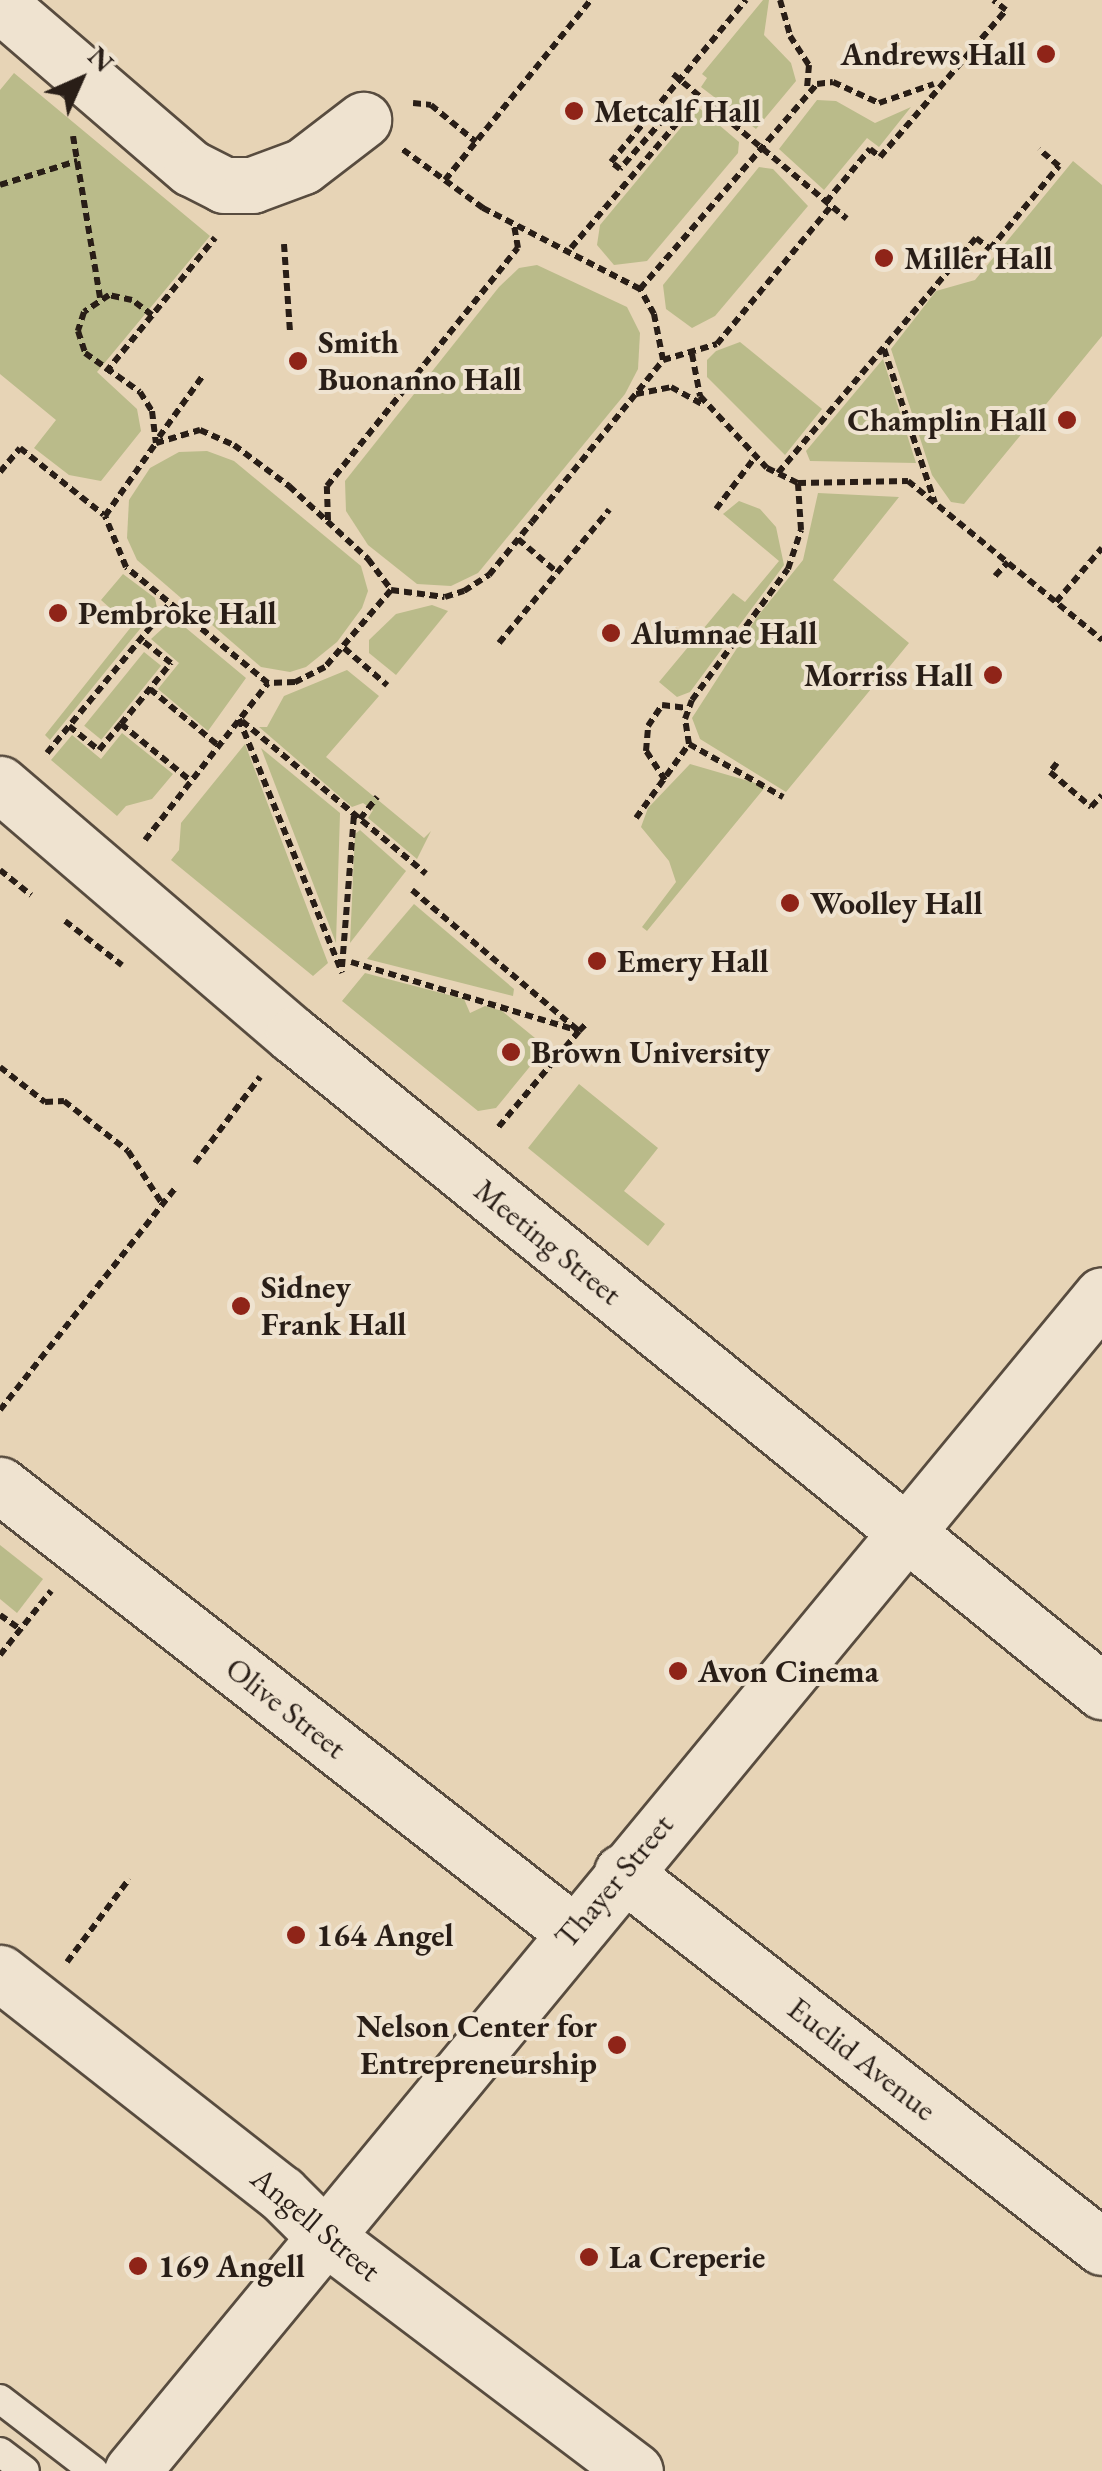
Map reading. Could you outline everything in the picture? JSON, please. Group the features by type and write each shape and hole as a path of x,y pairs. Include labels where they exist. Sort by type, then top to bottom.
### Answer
{"street":[{"path":"0,4 191,168 224,185 252,186 303,166 374,128"},
{"name":"Meeting Street","path":"20,773 293,1036 906,1528 1102,1692"},
{"name":"Thayer Street","path":"132,2471 572,1932 1102,1296"},
{"name":"Olive Street","path":"0,1485 572,1932"},
{"name":"Euclid Avenue","path":"622,1872 1102,2246"},
{"name":"Angell Street","path":"0,1974 281,2193 324,2235 636,2471"}],"lane":[{"path":"0,2399 94,2471"},
{"path":"0,2452 24,2471"}],"path":[{"path":"445,180 591,0"},
{"path":"690,107 682,99 620,170 611,162 746,0"},
{"path":"780,0 809,65 807,91"},
{"path":"156,443 200,430 234,445 328,520 391,590 445,597 464,591 489,575 663,360 717,344 870,149 880,157 1006,10 993,0"},
{"path":"672,74 847,219"},
{"path":"640,289 807,91 833,82 880,103 934,84"},
{"path":"571,248 699,97"},
{"path":"476,142 432,105 415,100 374,128 514,225 571,248 640,289 654,314 663,360"},
{"path":"70,120 100,298"},
{"path":"778,474 976,238 990,250 1059,166 1038,149"},
{"path":"0,185 77,161"},
{"path":"328,520 326,486 518,248 514,225"},
{"path":"106,372 215,238"},
{"path":"284,244 290,331"},
{"path":"100,298 132,300 152,315"},
{"path":"100,298 79,322 78,343 106,372 140,392 152,412 156,443"},
{"path":"883,348 935,503"},
{"path":"692,354 694,383 712,412 778,474 798,484 908,481 1102,640"},
{"path":"105,516 202,378"},
{"path":"391,387 400,395"},
{"path":"635,395 671,387 712,412"},
{"path":"0,472 20,448 105,516 126,566 268,684 295,682 325,668 391,590"},
{"path":"716,509 756,457"},
{"path":"636,818 689,744 687,708 788,569 802,530 798,484"},
{"path":"499,643 609,510"},
{"path":"518,539 558,573"},
{"path":"1056,602 1102,548"},
{"path":"996,576 1008,562"},
{"path":"20,773 69,726 170,604"},
{"path":"69,726 99,750 171,664 140,639"},
{"path":"344,648 388,685"},
{"path":"141,844 268,684"},
{"path":"150,688 219,746"},
{"path":"666,780 646,751 648,726 662,705 687,708"},
{"path":"240,719 426,874"},
{"path":"240,719 342,973 357,816 377,798"},
{"path":"122,724 191,781"},
{"path":"689,744 784,798"},
{"path":"1057,763 1050,772 1092,807 1102,795"},
{"path":"0,870 31,895"},
{"path":"412,890 580,1031"},
{"path":"65,921 122,966"},
{"path":"351,962 580,1031"},
{"path":"492,1135 587,1023"},
{"path":"0,1067 45,1102 64,1102 128,1151 163,1205"},
{"path":"195,1163 267,1068"},
{"path":"0,1410 177,1186"},
{"path":"0,1655 61,1578"},
{"path":"0,1614 20,1629"},
{"path":"63,1968 129,1879"}],"green space":[{"path":"763,0 769,0 764,35 791,63 796,81 756,129 701,87 707,78 702,74"},
{"path":"14,73 210,236 97,372 137,409 141,431 101,481 69,475 34,448 56,420 0,374 0,90"},
{"path":"817,100 836,101 875,123 911,107 879,147 867,138 824,190 779,149"},
{"path":"698,107 739,142 738,153 647,261 614,265 597,245 600,225"},
{"path":"1073,161 1102,185 1102,336 964,504 951,502 932,475 891,349 936,291 975,280"},
{"path":"759,167 773,169 808,206 715,316 692,328 666,309 663,285"},
{"path":"537,265 627,307 640,333 638,369 625,394 478,573 451,586 417,584 368,545 346,511 345,481 499,287 519,268"},
{"path":"740,342 822,409 785,455 707,377 707,360 716,351"},
{"path":"883,359 916,463 810,461 806,451"},
{"path":"207,451 234,461 361,566 368,591 362,608 337,642 306,667 290,672 261,667 137,560 127,538 129,500 150,468 179,452"},
{"path":"818,493 899,497 833,580 909,643 786,792 700,739 692,718 757,617 803,560"},
{"path":"739,501 760,509 776,527 784,565 690,692 677,697 659,682 733,593 745,602 779,561 723,514"},
{"path":"123,574 155,598 157,608 50,740 45,735 131,627 101,600"},
{"path":"432,605 448,611 396,675 369,653 369,640 396,614"},
{"path":"174,618 246,678 208,731 158,689 179,663 151,639"},
{"path":"144,652 161,666 101,740 84,726"},
{"path":"347,670 379,696 326,757 424,838 431,831 417,859 368,818 373,810 363,803 352,807 259,727 267,727 284,696"},
{"path":"122,733 173,774 152,799 126,806 117,816 51,760 72,735 101,759"},
{"path":"245,744 328,963 313,976 171,860 179,850 181,823"},
{"path":"261,748 340,813 336,943"},
{"path":"690,764 766,786 647,931 642,927 676,882 669,861 641,827 648,808"},
{"path":"360,830 406,871 350,943 355,834"},
{"path":"414,904 514,989 513,996 367,959"},
{"path":"365,973 464,999 470,1013 485,1006 502,1011 546,1047 496,1108 478,1111 342,1001"},
{"path":"579,1084 658,1148 624,1191 665,1224 648,1246 528,1148"},
{"path":"0,1545 43,1579 17,1613 0,1599"}],"place":[{"name":"Andrews Hall","path":"1046,54"},
{"name":"Metcalf Hall","path":"574,111"},
{"name":"Miller Hall","path":"884,258"},
{"name":"Smith Buonanno Hall","path":"298,361"},
{"name":"Champlin Hall","path":"1067,420"},
{"name":"Pembroke Hall","path":"58,613"},
{"name":"Alumnae Hall","path":"611,633"},
{"name":"Morriss Hall","path":"993,675"},
{"name":"Woolley Hall","path":"790,903"},
{"name":"Emery Hall","path":"597,961"},
{"name":"Brown University","path":"511,1052"},
{"name":"Sidney Frank Hall","path":"241,1306"},
{"name":"Avon Cinema","path":"678,1671"},
{"name":"164 Angel","path":"296,1935"},
{"name":"Nelson Center for Entrepreneurship","path":"617,2045"},
{"name":"La Creperie","path":"589,2257"},
{"name":"169 Angell","path":"138,2266"}]}
